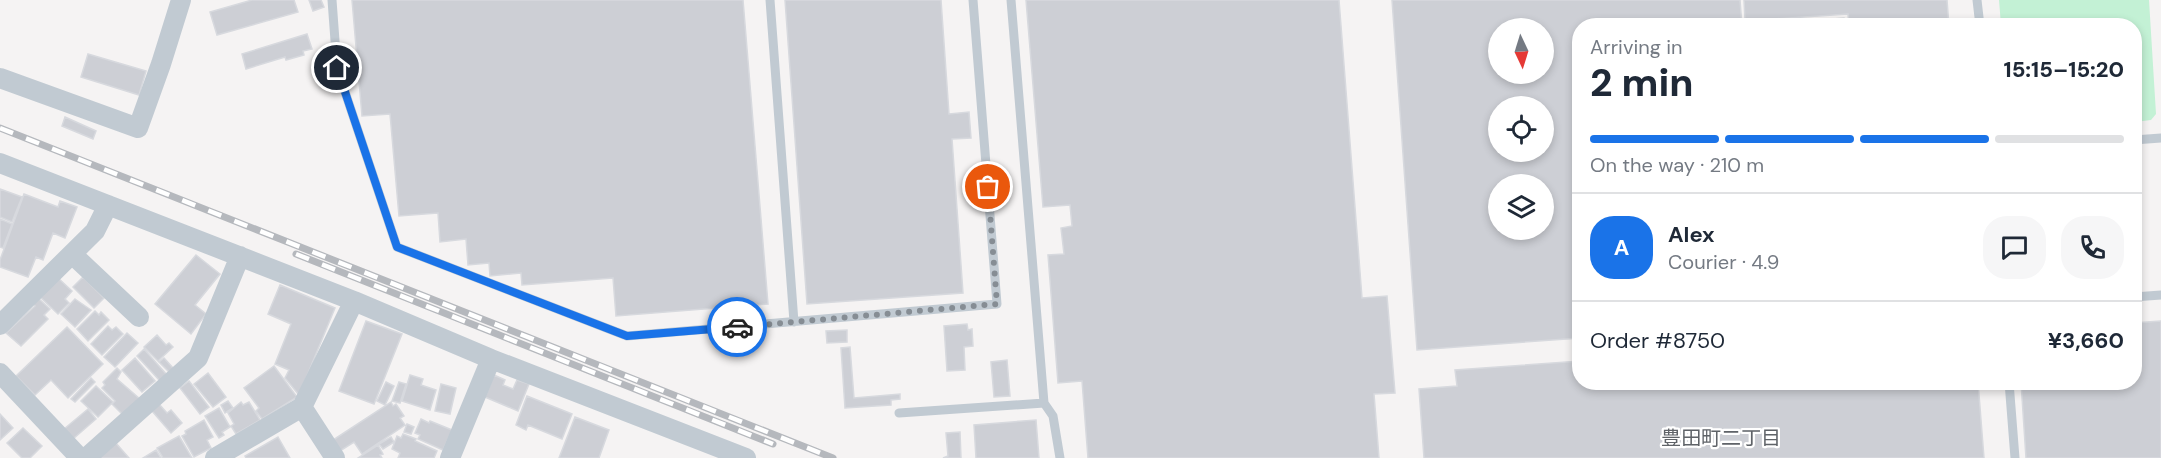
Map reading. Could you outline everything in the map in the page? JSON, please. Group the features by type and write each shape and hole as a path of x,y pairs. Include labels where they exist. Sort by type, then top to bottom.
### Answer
{"street":[{"path":"0,78 138,128 181,0"},
{"path":"0,163 354,301 491,359 746,458"},
{"path":"0,325 95,231 108,205"},
{"path":"72,254 139,317"},
{"path":"86,458 198,358 240,256"},
{"path":"224,456 302,407 354,301"},
{"path":"450,458 491,359"},
{"path":"0,373 80,458"},
{"path":"302,407 335,458"}],"lane":[{"path":"332,0 337,68 397,247 627,336 997,304 973,0"},
{"path":"770,0 794,322"},
{"path":"1011,0 1044,403 1053,416 1060,458"},
{"path":"1977,0 1979,18"},
{"path":"2142,139 2161,138"},
{"path":"2142,296 2161,295"},
{"path":"2010,390 2015,458"},
{"path":"899,413 1044,403"}],"green space":[{"path":"1999,0 2149,0 2156,114 2151,120 2142,121 2142,18 2000,18"}],"building":[{"path":"252,0 294,0 298,12 217,35 210,12"},
{"path":"309,0 321,0 324,7 313,11"},
{"path":"352,0 743,0 768,304 616,316 613,278 522,285 521,273 490,276 489,263 468,265 466,239 440,242 438,213 399,216 390,114 362,116"},
{"path":"785,0 941,0 949,114 969,112 971,138 952,139 963,293 807,304"},
{"path":"1026,0 1339,0 1362,298 1387,296 1395,393 1374,394 1379,458 1088,458 1082,381 1058,383 1048,255 1064,254 1061,228 1072,226 1070,205 1043,207"},
{"path":"1392,0 1740,0 1741,18 1572,18 1572,339 1417,350"},
{"path":"1744,0 1947,0 1948,18 1848,18 1848,14 1745,18"},
{"path":"307,34 312,49 303,51 304,55 286,60 285,57 246,69 242,54"},
{"path":"88,54 146,71 139,95 81,77"},
{"path":"65,117 96,131 93,139 62,126"},
{"path":"0,189 22,197 12,222 0,217"},
{"path":"24,194 58,207 60,201 77,207 65,238 53,233 43,260 36,257 28,277 0,267 0,260"},
{"path":"0,219 12,224 3,248 0,247"},
{"path":"196,255 220,274 195,305 206,314 191,334 155,304"},
{"path":"57,277 72,291 65,299 69,303 58,314 39,296"},
{"path":"83,277 104,298 94,308 73,287"},
{"path":"280,285 335,308 299,395 285,378 289,370 275,364 291,324 268,314"},
{"path":"37,297 50,309 44,315 48,319 21,346 6,333 35,306 32,302"},
{"path":"75,299 91,310 75,327 61,314"},
{"path":"95,311 99,315 101,312 109,320 88,341 77,329"},
{"path":"366,321 402,334 374,404 339,391"},
{"path":"2161,321 2161,458 2026,458 2022,390 2142,390 2142,322"},
{"path":"967,324 968,330 972,329 973,346 964,347 965,370 947,371 944,326"},
{"path":"108,326 112,330 116,327 123,334 102,355 91,344"},
{"path":"67,327 103,364 68,398 51,380 35,395 16,376"},
{"path":"847,330 847,342 827,343 826,331"},
{"path":"127,333 138,343 115,367 104,357"},
{"path":"157,335 166,345 169,343 173,347 158,361 144,347"},
{"path":"850,347 854,398 900,394 900,399 891,400 891,405 845,408 841,348"},
{"path":"144,349 167,375 160,381 137,356"},
{"path":"135,358 155,381 142,392 122,370"},
{"path":"164,358 174,369 170,373 159,362"},
{"path":"1007,360 1010,396 994,397 991,362"},
{"path":"1572,362 1572,390 1979,390 1984,458 1424,458 1419,389 1457,386 1455,370"},
{"path":"274,366 297,397 262,419 256,411 259,408 244,388"},
{"path":"117,368 121,372 117,379 140,399 123,415 112,404 115,401 102,388 105,385 103,382"},
{"path":"208,373 226,397 213,407 194,384"},
{"path":"410,375 423,379 421,385 436,390 430,410 402,401"},
{"path":"494,375 505,380 503,385 513,389 517,380 529,384 518,411 485,397"},
{"path":"91,378 95,382 75,402 71,399"},
{"path":"189,381 209,407 200,414 180,388"},
{"path":"386,382 394,386 385,405 377,401"},
{"path":"399,382 406,384 400,403 392,401"},
{"path":"441,384 456,388 450,414 435,411"},
{"path":"96,386 113,402 98,417 81,401"},
{"path":"527,396 572,414 562,439 528,425 526,430 516,425"},
{"path":"228,401 233,408 225,413 221,405"},
{"path":"241,402 243,405 249,402 260,420 236,434 231,426 234,424 228,413"},
{"path":"391,402 393,406 396,404 404,416 400,418 405,425 362,454 354,442 340,451 333,440"},
{"path":"159,404 167,413 171,410 182,423 171,433 152,411"},
{"path":"219,408 230,427 222,432 224,435 219,438 205,416"},
{"path":"88,409 96,419 73,439 64,429"},
{"path":"0,414 13,428 0,440"},
{"path":"575,417 609,430 599,458 559,458"},
{"path":"421,419 452,430 443,450 418,439 420,435 415,433"},
{"path":"204,420 213,437 207,440 211,448 194,457 182,436 186,434 185,431"},
{"path":"1036,420 1039,458 976,458 974,425"},
{"path":"407,424 414,427 411,434 404,432"},
{"path":"23,428 42,446 30,458 22,458 7,443"},
{"path":"960,432 961,458 943,458 948,456 946,433"},
{"path":"403,434 437,451 434,458 398,458 400,453 392,449 397,436 401,438"},
{"path":"179,436 192,458 163,458 157,448"},
{"path":"278,437 290,458 246,458 245,456"},
{"path":"391,437 394,442 383,449 379,444"},
{"path":"115,442 129,458 99,458"},
{"path":"378,445 383,454 380,455 382,458 358,458"},
{"path":"156,450 161,458 143,458"}],"railway":[{"path":"0,128 833,458"},
{"path":"296,254 773,444"}],"way so far":[{"path":"737,327 997,304 988,187"}],"district":[{"name":"豊田町二丁目","path":"1721,438"}],"route":[{"path":"337,68 397,247 627,336 737,327"}]}
